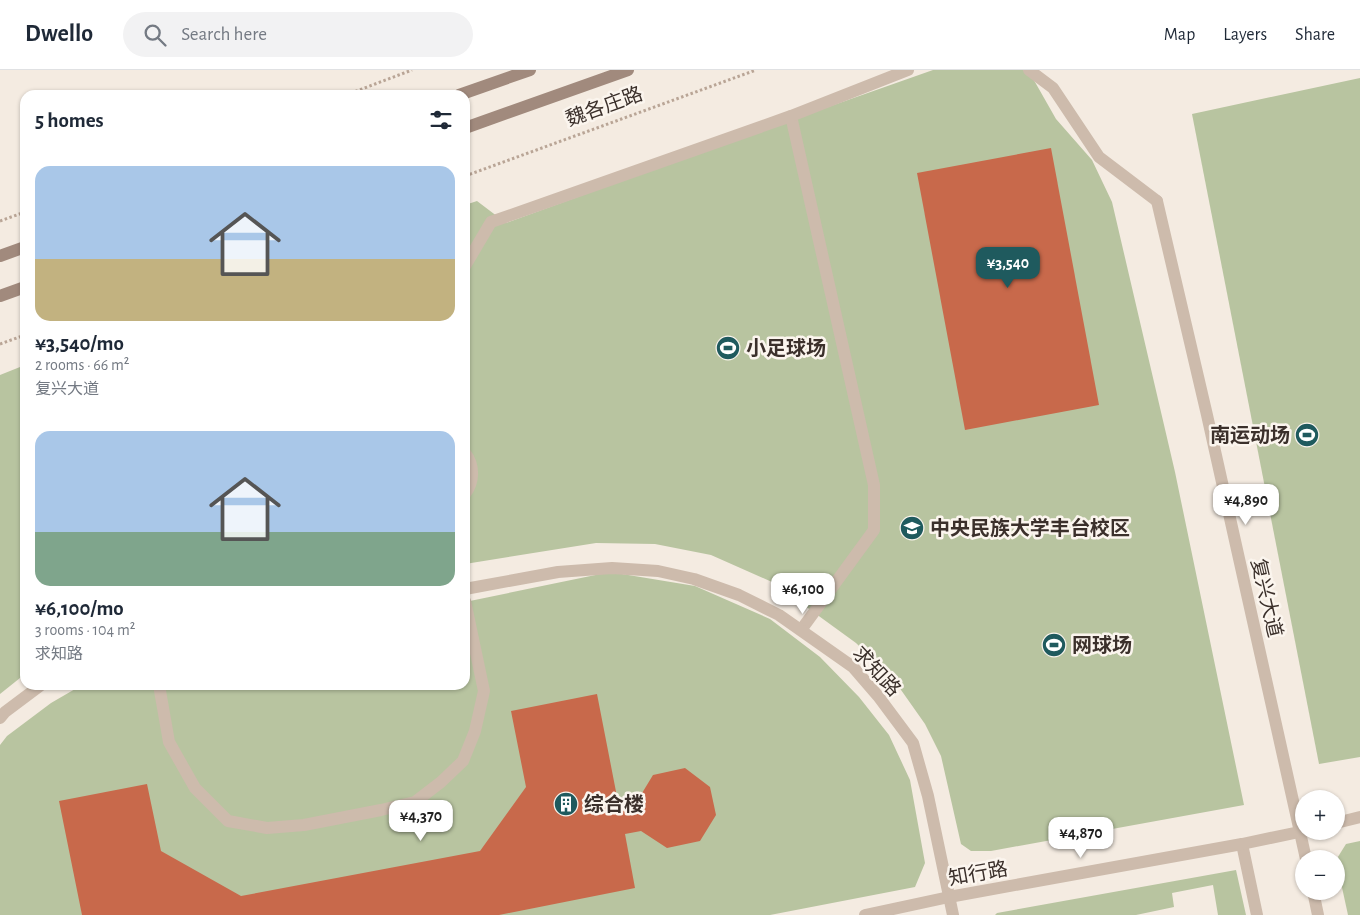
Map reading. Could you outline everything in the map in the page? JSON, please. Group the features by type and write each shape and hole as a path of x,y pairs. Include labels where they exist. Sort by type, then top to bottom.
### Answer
{"main road":[{"path":"470,91 530,70"},
{"name":"魏各庄路","path":"470,126 628,70"},
{"path":"0,256 20,249"},
{"path":"0,296 20,289"}],"street":[{"path":"470,258 491,222 791,116 908,70"},
{"name":"复兴大道","path":"1029,70 1053,88 1099,157 1156,200 1295,801"},
{"path":"791,116 874,485 874,530 801,630"},
{"path":"470,461 472,478 470,488"},
{"name":"求知路","path":"470,588 558,572 612,568 658,571 694,579 739,595 779,615 853,667 878,696 913,744 928,796 953,915"},
{"path":"160,690 169,742 195,788 228,821 267,828 304,825 381,810 416,802 463,761 475,731 484,691 470,625"},
{"path":"0,718 34,690"},
{"path":"1345,821 1360,817"},
{"name":"知行路","path":"865,915 949,897 1295,833"},
{"path":"1242,844 1257,915"},
{"path":"1315,900 1318,915"}],"path":[{"path":"359,90 412,70"},
{"name":"魏各庄路","path":"470,174 756,70"},
{"path":"0,221 20,214"},
{"path":"0,344 20,337"}],"green space":[{"path":"933,70 1023,70 1031,75 1056,119 1092,160 1112,202 1175,472 1244,805 991,851 971,851 961,844 941,756 925,724 894,680 856,643 772,582 711,555 655,544 596,543 470,563 470,203 477,201 506,223"},
{"name":"南运动场","path":"1360,78 1360,757 1319,764 1192,114"},
{"path":"20,367 20,678 0,694 0,375"},
{"path":"610,572 695,586 770,619 820,657 859,697 889,735 910,780 925,863 915,887 770,915 0,915 0,745 7,736 51,703 73,690 470,690 470,601"},
{"path":"1360,841 1360,915 1348,915 1345,900 1345,850 1342,850 1346,844"},
{"path":"1236,870 1246,915 1218,915 1213,885 1172,893 1174,907 1136,915 995,915 997,913"}],"building":[{"path":"1051,148 1099,405 965,430 917,173"},
{"name":"综合楼","path":"597,694 619,807 636,803 653,775 685,768 710,787 716,815 700,841 667,848 641,831 625,834 635,888 499,915 82,915 59,801 147,784 161,851 241,896 480,851 526,787 511,711"}],"place":[{"name":"小足球场","path":"728,348"},
{"name":"南运动场","path":"1307,435"},
{"name":"中央民族大学丰台校区","path":"912,528"},
{"name":"网球场","path":"1054,645"},
{"name":"综合楼","path":"566,804"}]}
